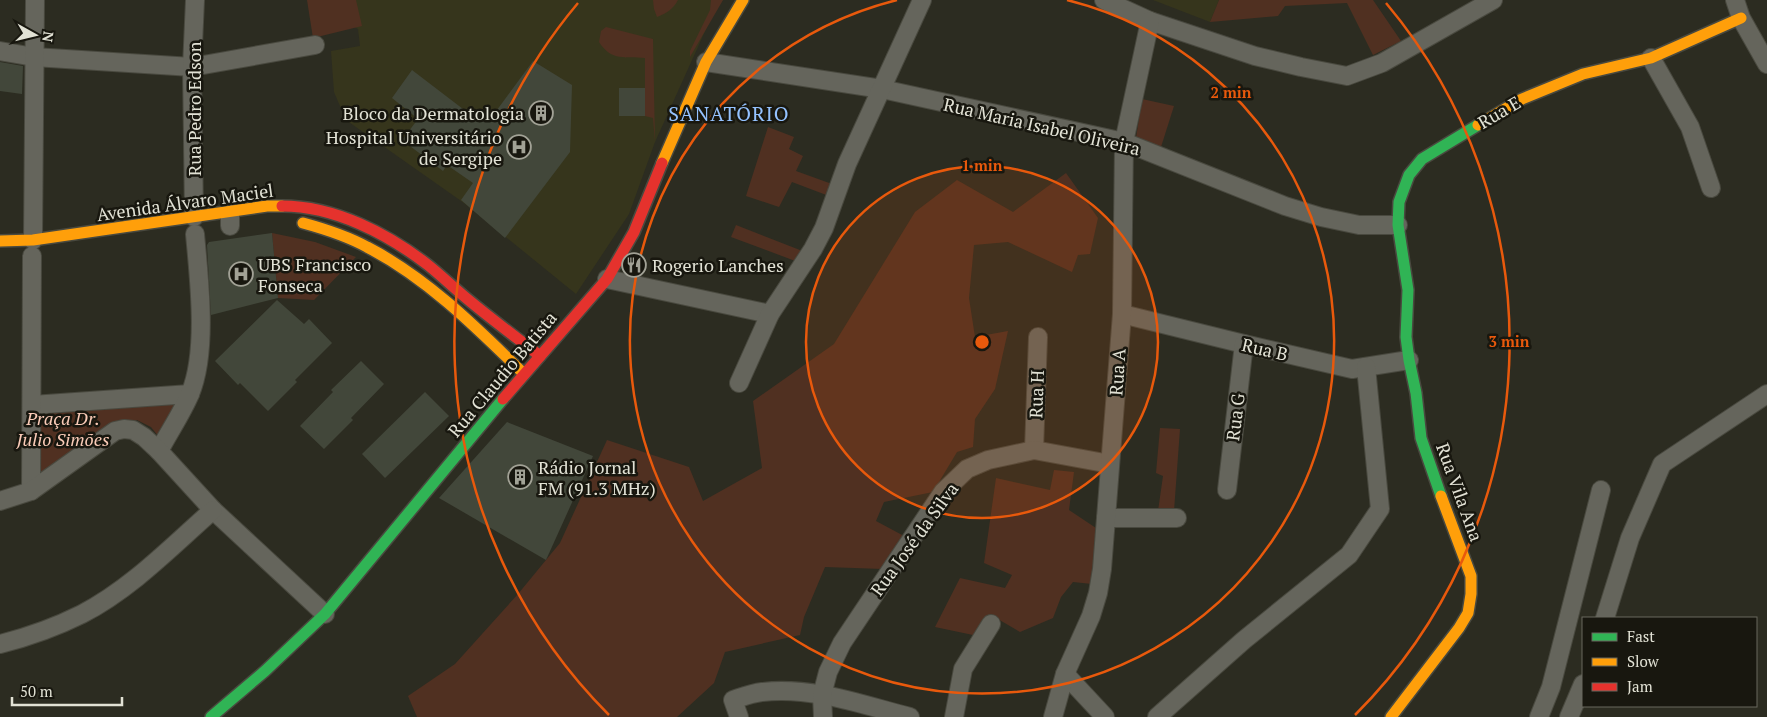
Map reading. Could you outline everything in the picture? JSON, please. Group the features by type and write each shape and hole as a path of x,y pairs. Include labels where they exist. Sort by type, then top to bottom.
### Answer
{"street":[{"path":"31,491 35,0"},
{"name":"Rua Pedro Edson","path":"159,450 190,394 197,372 199,353 199,283 192,67 195,0"},
{"name":"Rua Claudio Batista","path":"211,717 265,671 325,614 524,374 607,279 634,232 706,62 743,0"},
{"path":"739,383 770,314 819,240 847,164 922,0"},
{"path":"1104,0 1150,21 1255,56 1301,68 1347,76 1390,58 1493,0"},
{"path":"1735,0 1741,18 1767,64"},
{"name":"Rua E","path":"1398,224 1403,188 1409,174 1422,159 1522,99 1582,74 1651,58 1741,18"},
{"name":"Rua A","path":"1053,717 1064,674 1091,616 1102,570 1122,314 1124,142 1150,21"},
{"path":"0,51 34,57 192,67 316,45"},
{"path":"1651,58 1690,127 1711,188"},
{"name":"Rua Maria Isabel Oliveira","path":"706,62 882,89 1124,142 1285,206 1320,217 1359,225 1398,224"},
{"name":"Avenida Álvaro Maciel","path":"0,241 33,252 196,229 231,222 267,206 292,206 330,214 380,234 421,260 540,356"},
{"path":"295,222 316,226 352,240 380,254 415,276 453,308 524,374"},
{"name":"Rua Vila Ana","path":"1391,717 1459,628 1468,613 1471,594 1470,570 1421,438 1416,393 1409,360 1406,327 1408,290 1398,224"},
{"path":"607,279 770,314"},
{"name":"Rua B","path":"1122,314 1352,369 1409,360"},
{"name":"Rua H","path":"1034,450 1038,337"},
{"name":"Rua G","path":"1227,490 1244,344"},
{"path":"1157,717 1244,640 1349,556 1380,509 1366,366"},
{"path":"32,405 190,394"},
{"path":"1605,617 1630,538 1662,464 1767,394"},
{"path":"0,501 31,491 115,431 133,430 159,450 213,510 325,614"},
{"name":"Rua José da Silva","path":"823,717 822,695 834,659 850,630 918,532 943,492 967,469 979,464 1034,450 1110,464"},
{"path":"1539,717 1551,687 1601,490"},
{"path":"0,644 47,629 83,614 99,604 140,575 213,510"},
{"path":"1106,518 1177,518"},
{"path":"954,717 964,669 990,624"},
{"path":"1064,674 1105,717"},
{"path":"1569,717 1582,686"},
{"path":"740,717 732,700 750,694 776,691 822,695 910,717"}],"shaded area":[{"name":"Hospital Universitário de Sergipe","path":"307,0 723,0 711,18 655,142 629,214 576,294 464,203 346,120 334,92 331,51 360,46 358,29"},
{"path":"1153,0 1219,0 1210,22"}],"green space":[{"path":"307,0 356,0 362,26 313,38"},
{"path":"653,0 678,0 674,6 657,17"},
{"path":"711,0 723,0 690,57 690,51 710,10"},
{"path":"1219,0 1373,0 1401,41 1373,55 1347,3 1285,6 1278,16 1210,22"},
{"path":"606,27 653,39 655,142 653,118 645,116 645,58 619,57 609,53 599,42 601,31"},
{"path":"1142,99 1174,106 1161,147 1136,138"},
{"path":"768,127 794,137 789,149 803,156 796,171 832,184 829,196 792,182 779,207 746,196"},
{"path":"1066,173 1098,218 1090,254 1078,255 1072,272 1008,242 974,245 969,298 975,337 1008,331 995,389 975,419 973,447 957,452 933,492 884,502 876,521 904,536 883,569 825,567 804,617 800,635 725,652 714,683 677,717 417,717 408,696 455,664 518,594 560,543 607,440 689,467 703,501 762,468 753,401 834,344 915,212 957,180 1013,212"},
{"path":"736,225 805,252 798,262 731,237"},
{"path":"272,233 315,242 356,257 314,300 278,298"},
{"name":"Praça Dr. Julio Simões","path":"185,395 159,437 151,427 137,420 93,438 33,483 40,404"},
{"path":"1160,428 1180,429 1174,511 1158,511 1163,476 1156,473"},
{"path":"1054,470 1074,472 1069,510 1099,530 1092,584 1073,582 1061,597 1053,618 1020,632 991,615 973,635 935,627 960,578 1005,588 1012,575 984,563 996,478 1050,490"}],"building":[{"path":"533,61 572,85 570,152 505,238 461,200 473,183 447,165 443,171 402,140 418,119 392,98 412,70 480,122 488,110 494,114"},
{"path":"0,62 23,66 22,94 0,91"},
{"path":"619,88 645,88 645,116 619,116"},
{"name":"UBS Francisco Fonseca","path":"272,233 278,298 211,315 207,245 209,242"},
{"path":"277,300 304,324 309,319 332,343 295,380 297,382 268,411 240,383 238,385 215,361"},
{"path":"361,361 384,384 351,418 353,420 324,449 300,426 333,392 331,390"},
{"path":"425,392 449,416 385,478 362,454"},
{"name":"Rádio Jornal FM (91.3 MHz)","path":"507,422 593,456 546,560 439,498"}],"traffic: fast":[{"path":"1441,496 1421,438 1416,393 1409,360 1406,337 1408,290 1398,225 1399,202 1409,175 1422,159 1478,125"},
{"path":"211,717 265,671 325,614 503,399"}],"traffic: slow":[{"path":"662,163 706,62 743,0"},
{"path":"1478,125 1522,99 1583,74 1651,58 1741,18"},
{"path":"0,241 33,240 267,206 282,206"},
{"path":"303,223 336,233 359,243 410,273 450,304 524,374"},
{"path":"1391,717 1459,628 1468,613 1471,576 1441,496"}],"traffic: jam":[{"path":"503,399 607,279 634,232 662,163"},
{"path":"282,206 302,207 341,216 396,243 428,265 465,297 540,356"}],"place":[{"name":"Bloco da Dermatologia","path":"541,113"},
{"name":"Hospital Universitário de Sergipe","path":"519,147"},
{"name":"Rogerio Lanches","path":"634,265"},
{"name":"UBS Francisco Fonseca","path":"241,274"},
{"name":"Rádio Jornal FM (91.3 MHz)","path":"520,477"}],"district":[{"name":"SANATÓRIO","path":"729,113"}]}
